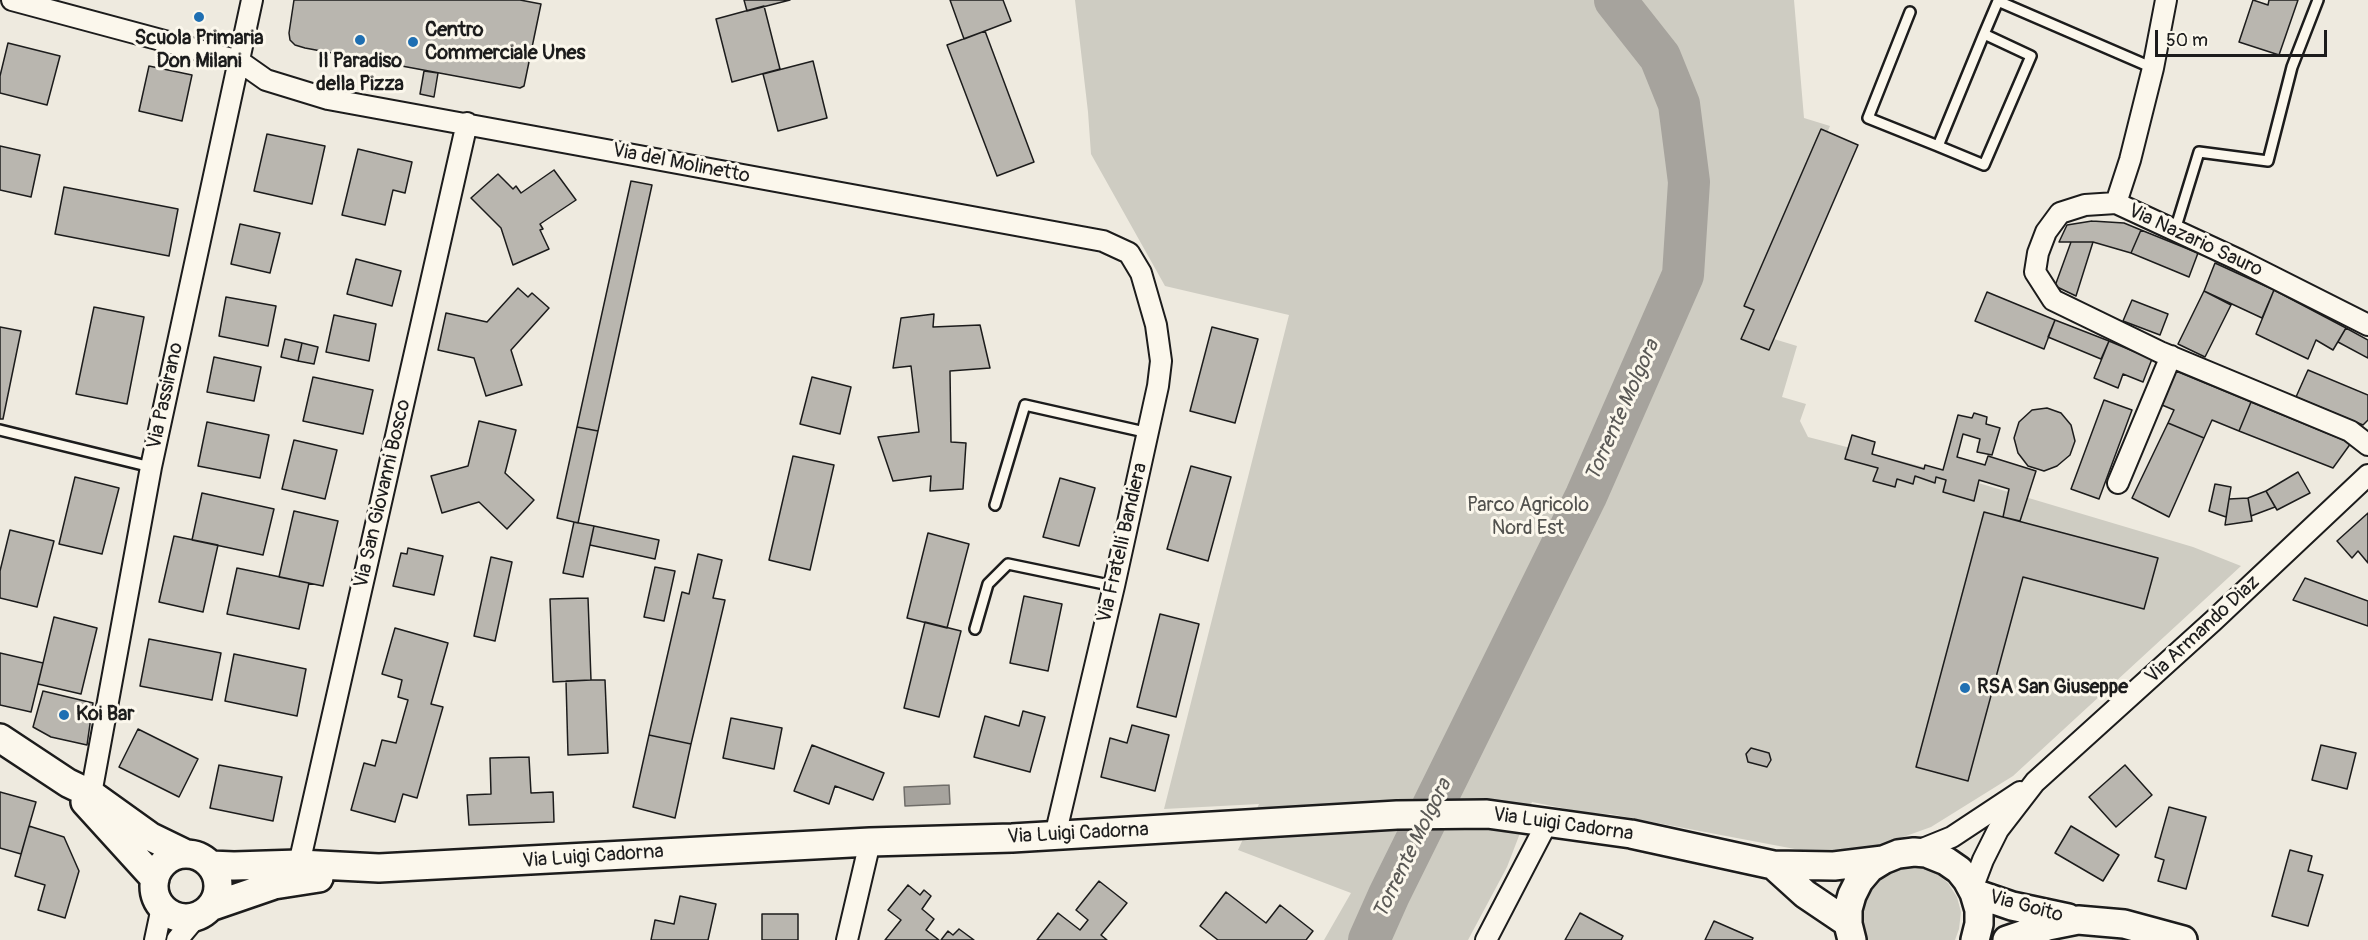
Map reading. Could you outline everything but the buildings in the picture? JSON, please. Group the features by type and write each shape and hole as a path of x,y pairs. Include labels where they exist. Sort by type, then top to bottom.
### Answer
{"street":[{"path":"12,0 239,61"},
{"name":"Via Passirano","path":"80,789 252,0"},
{"path":"2116,203 2130,160 2153,68 2166,0"},
{"name":"Via del Molinetto","path":"239,61 266,80 328,99 1103,241 1129,253"},
{"name":"Via San Giovanni Bosco","path":"298,864 467,123"},
{"name":"Via Nazario Sauro","path":"2171,356 2053,300 2035,272 2038,253 2046,232 2060,213 2085,205 2116,203 2239,260 2368,326"},
{"name":"Via Fratelli Bandiera","path":"1055,836 1149,433 1161,361 1156,325 1141,273 1129,253"},
{"path":"2118,483 2171,356 2350,431 2368,445"},
{"name":"Via Armando Diaz","path":"1915,852 1952,837 2035,782 2213,621 2368,475"},
{"path":"0,738 151,837 186,854"},
{"name":"Via Armando Diaz","path":"1973,891 1983,860 1998,830 2035,782"},
{"path":"80,789 155,879"},
{"name":"Via Luigi Cadorna","path":"210,865 298,864 379,868 870,842 1055,836 1449,814 1486,814 1631,834 1773,865 1841,866 1883,860 1898,854 1915,852"},
{"path":"1486,940 1548,821"},
{"path":"847,940 870,842"},
{"path":"1915,852 1935,856 1952,865 1965,877 1973,891 1979,917 1975,940"},
{"path":"177,940 203,911 218,891 218,881 210,865 195,855 175,856 166,861 159,869 155,879 157,898 162,907 178,916 203,911"},
{"path":"1850,935 1849,906 1857,884 1869,870 1883,860"},
{"name":"Via Luigi Cadorna","path":"1773,865 1850,935"},
{"name":"Via Luigi Cadorna","path":"203,911 274,885 379,868"},
{"name":"Via Goito","path":"1973,891 2032,911 2078,920 2124,924 2183,940"},
{"path":"155,940 162,907"},
{"name":"Via Goito","path":"2007,940 2048,926 2078,920"}],"lane":[{"path":"2175,230 2199,152 2268,160 2292,67 2318,0"},
{"path":"1938,146 1998,1 2153,68"},
{"path":"1910,12 1868,118 1983,165 2031,56 1984,34"},
{"path":"995,505 1025,405 1149,433"},
{"path":"0,430 151,467"},
{"path":"975,629 988,584 1008,564 1114,586"}],"green space":[{"name":"Parco Agricolo Nord Est","path":"1075,0 1794,0 1804,118 1830,126 1753,298 1774,339 1797,346 1782,397 1806,404 1800,421 1808,437 1928,468 2193,547 2241,566 2013,776 1931,827 1881,845 1816,853 1610,814 1587,813 1532,802 1507,867 1468,940 1324,940 1351,893 1238,850 1259,804 1164,809 1289,315 1165,286 1091,154"},
{"path":"1905,866 1921,867 1936,873 1948,883 1957,897 1961,912 1955,940 1865,940 1859,925 1860,907 1866,890 1876,878 1890,870"}],"shaded area":[{"path":"949,785 950,804 905,806 904,787"}],"waterway":[{"name":"Torrente Molgora","path":"1369,940 1586,496 1683,275 1689,182 1679,104 1660,57 1615,0"}],"place":[{"name":"Scuola Primaria Don Milani","path":"199,17"},
{"name":"Il Paradiso della Pizza","path":"360,40"},
{"name":"Centro Commerciale Unes","path":"413,42"},
{"name":"RSA San Giuseppe","path":"1965,688"},
{"name":"Koi Bar","path":"64,715"}]}
